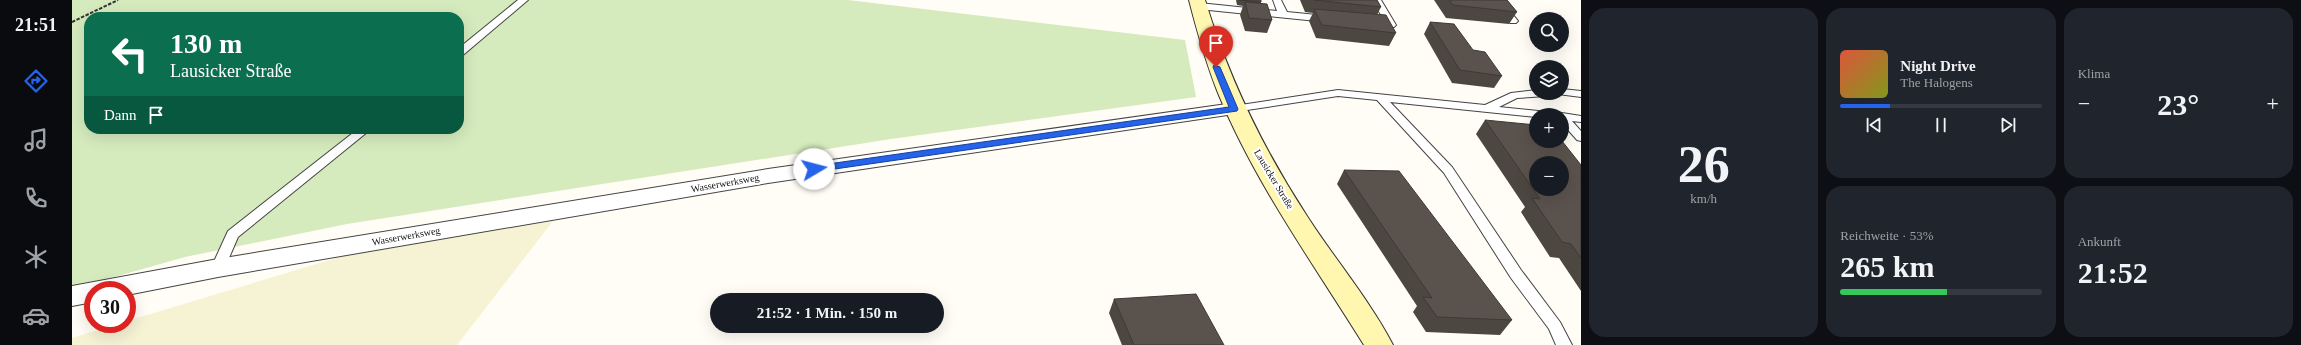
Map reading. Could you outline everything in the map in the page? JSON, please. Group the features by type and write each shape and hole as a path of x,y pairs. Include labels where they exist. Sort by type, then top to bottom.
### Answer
{"main road":[{"name":"Lausicker Straße","path":"1198,3 1212,53 1234,109 1260,158 1379,345"}],"street":[{"name":"Wasserwerksweg","path":"136,283 218,268 768,176 1234,109"},
{"path":"72,296 84,294"}],"lane":[{"path":"464,49 524,0"},
{"path":"1277,0 1283,14"},
{"path":"1376,23 1391,25 1377,0"},
{"path":"1496,0 1513,21"},
{"path":"1198,3 1337,20"},
{"path":"1234,109 1338,93 1529,113"},
{"path":"1569,93 1581,94"},
{"path":"1487,108 1515,95 1529,94"},
{"path":"1380,97 1448,170 1516,274 1555,326 1564,345"},
{"path":"1569,117 1581,118"},
{"path":"1569,125 1581,138"},
{"path":"218,268 233,234 359,134"}],"path":[{"path":"93,12 118,0"},
{"path":"72,22 84,16"}],"shaded area":[{"path":"553,221 457,345 72,345 72,338 88,333 136,333 136,318 356,252"}],"green space":[{"path":"72,0 848,0 1185,40 1196,97 891,139 347,224 185,257 100,281 84,281 84,286 72,289"}],"building":[{"path":"1239,0 1261,0 1261,2"},
{"path":"1314,0 1377,0 1381,7"},
{"path":"1449,0 1507,0 1517,12 1453,5"},
{"path":"1245,2 1267,4 1272,20 1249,18"},
{"path":"1314,9 1386,15 1396,33 1322,25"},
{"path":"1430,22 1454,24 1473,50 1485,52 1502,76 1460,70"},
{"path":"1485,120 1529,124 1529,148 1568,148 1581,165 1581,258 1571,244 1562,242 1532,198 1540,199 1538,196 1569,196 1569,156 1529,156 1529,183"},
{"path":"1344,170 1399,171 1512,320 1437,317 1423,297 1432,298"},
{"path":"1196,294 1224,345 1134,345 1114,299"}],"route":[{"path":"814,169 1166,120 1234,109 1216,67"}]}
